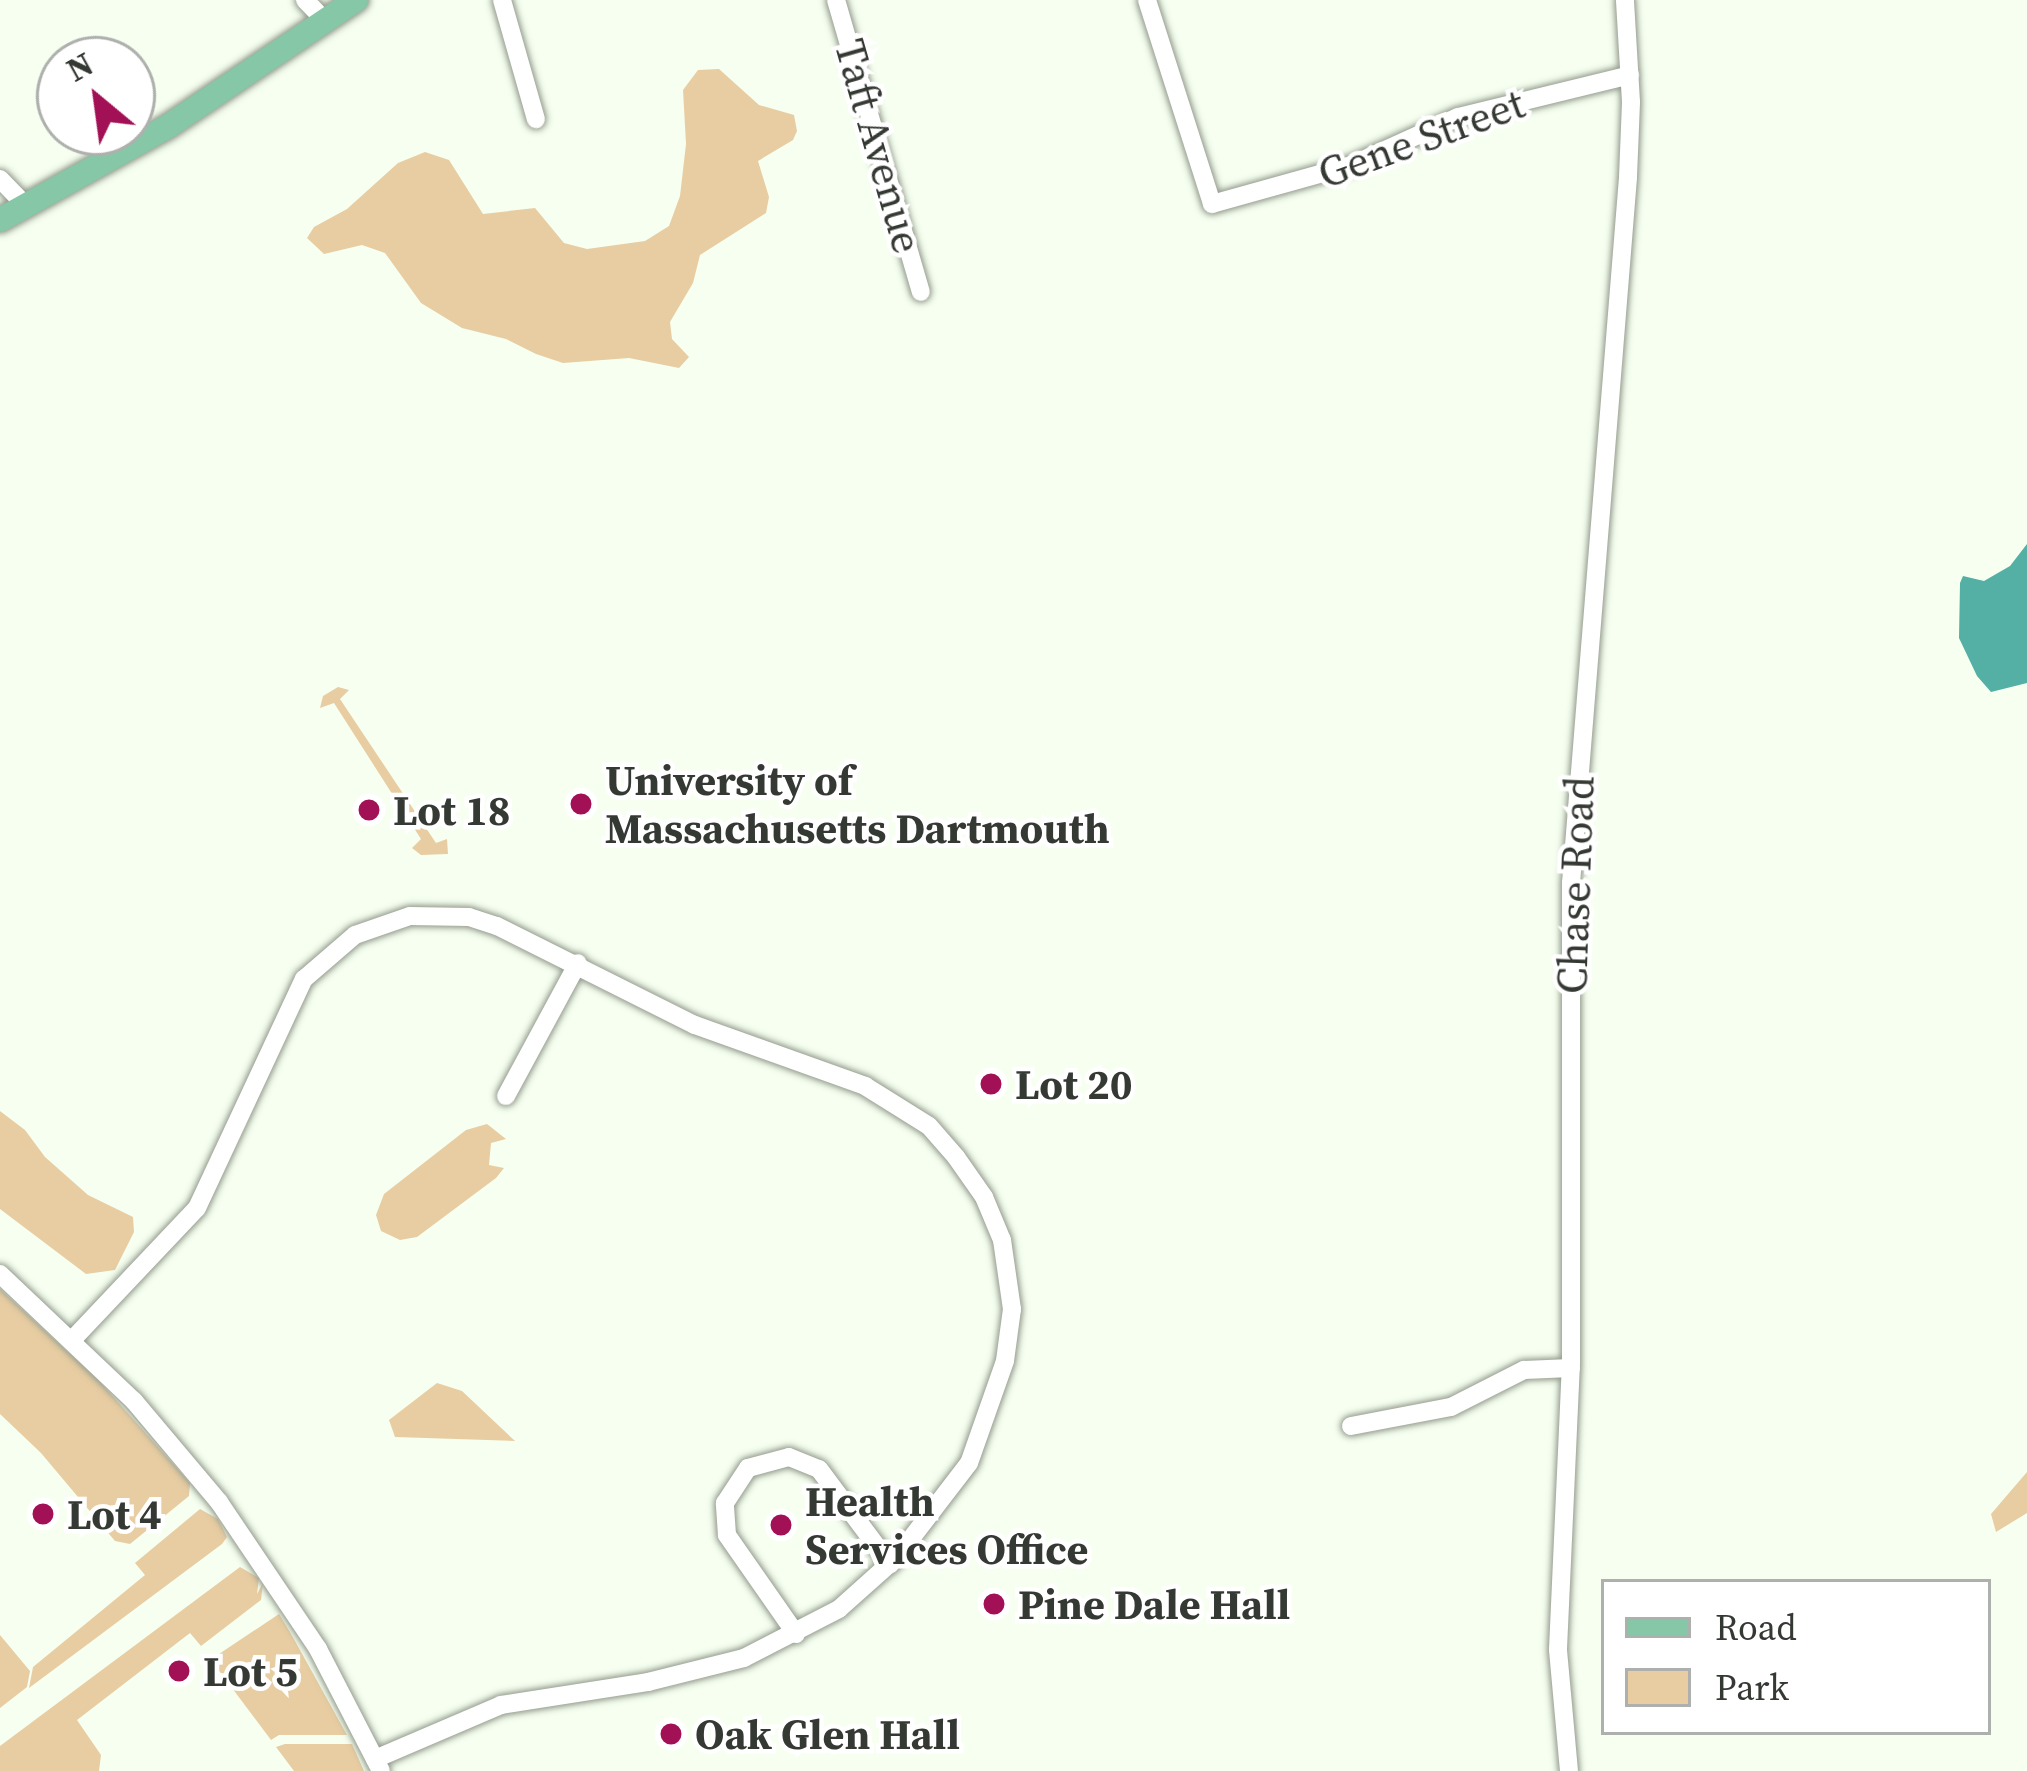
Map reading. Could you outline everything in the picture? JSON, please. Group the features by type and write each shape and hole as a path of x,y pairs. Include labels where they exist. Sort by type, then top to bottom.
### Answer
{"main road":[{"path":"0,220 184,116 356,0"}],"street":[{"path":"305,0 326,22"},
{"path":"502,0 536,118"},
{"name":"Taft Avenue","path":"836,0 921,292"},
{"name":"Gene Street","path":"1147,0 1212,205 1352,165 1458,118 1630,75"},
{"name":"Chase Road","path":"1569,1771 1558,1649 1571,1368 1572,863 1628,177 1630,75 1625,0"},
{"path":"0,179 27,207"},
{"path":"0,1274 73,1339 183,1457 246,1540 318,1649 378,1765 501,1706 694,1673 796,1634 838,1610 890,1564 969,1463 1005,1361 1012,1309 1009,1274 984,1197 928,1126 892,1099 695,1025 497,926 435,914 383,923 327,954 293,998 197,1208 73,1339"},
{"path":"506,1096 578,963"},
{"path":"1351,1426 1451,1407 1524,1370 1571,1368"},
{"path":"796,1634 727,1535 725,1503 748,1468 789,1457 818,1469 890,1564"}],"green space":[{"path":"719,69 759,105 794,115 797,131 793,140 758,161 769,197 766,213 700,255 693,283 670,322 672,339 689,357 679,368 629,358 563,363 536,354 506,339 462,328 421,303 385,253 362,245 324,254 307,238 314,227 347,209 398,163 425,152 449,160 483,214 535,208 564,243 587,249 645,241 669,226 680,196 686,144 683,90 698,70"},
{"path":"338,687 349,690 340,699 436,843 447,839 448,854 421,855 412,848 421,839 334,703 320,708 323,696"},
{"path":"0,1111 88,1195 133,1217 134,1232 115,1270 86,1274 0,1209"},
{"path":"487,1124 506,1139 491,1143 489,1165 504,1168 496,1178 417,1237 400,1240 381,1231 376,1215 384,1194 466,1130"},
{"path":"0,1289 100,1382 190,1483 189,1496 130,1544 115,1541 41,1453 0,1414"},
{"path":"437,1383 462,1391 515,1441 395,1437 389,1420"},
{"path":"2027,1472 2027,1513 1996,1532 1991,1514"},
{"path":"200,1509 218,1519 227,1537 222,1544 29,1688 33,1667 145,1575 135,1563"},
{"path":"240,1567 259,1578 257,1594 263,1583 261,1600 201,1646 190,1633 77,1720 101,1755 99,1771 0,1771 0,1746"},
{"path":"279,1614 347,1735 279,1735 271,1740 217,1668 219,1654"},
{"path":"0,1635 30,1671 27,1687 0,1708"},
{"path":"352,1744 364,1771 294,1771 276,1747"}],"water":[{"path":"2027,544 2027,683 1991,692 1977,676 1959,638 1960,583 1963,576 1984,581 2010,566"}],"place":[{"name":"University of Massachusetts Dartmouth","path":"581,804"},
{"name":"Lot 18","path":"369,810"},
{"name":"Lot 20","path":"991,1084"},
{"name":"Lot 4","path":"43,1514"},
{"name":"Health Services Office","path":"781,1525"},
{"name":"Pine Dale Hall","path":"994,1604"},
{"name":"Lot 5","path":"179,1671"},
{"name":"Oak Glen Hall","path":"671,1734"}]}
